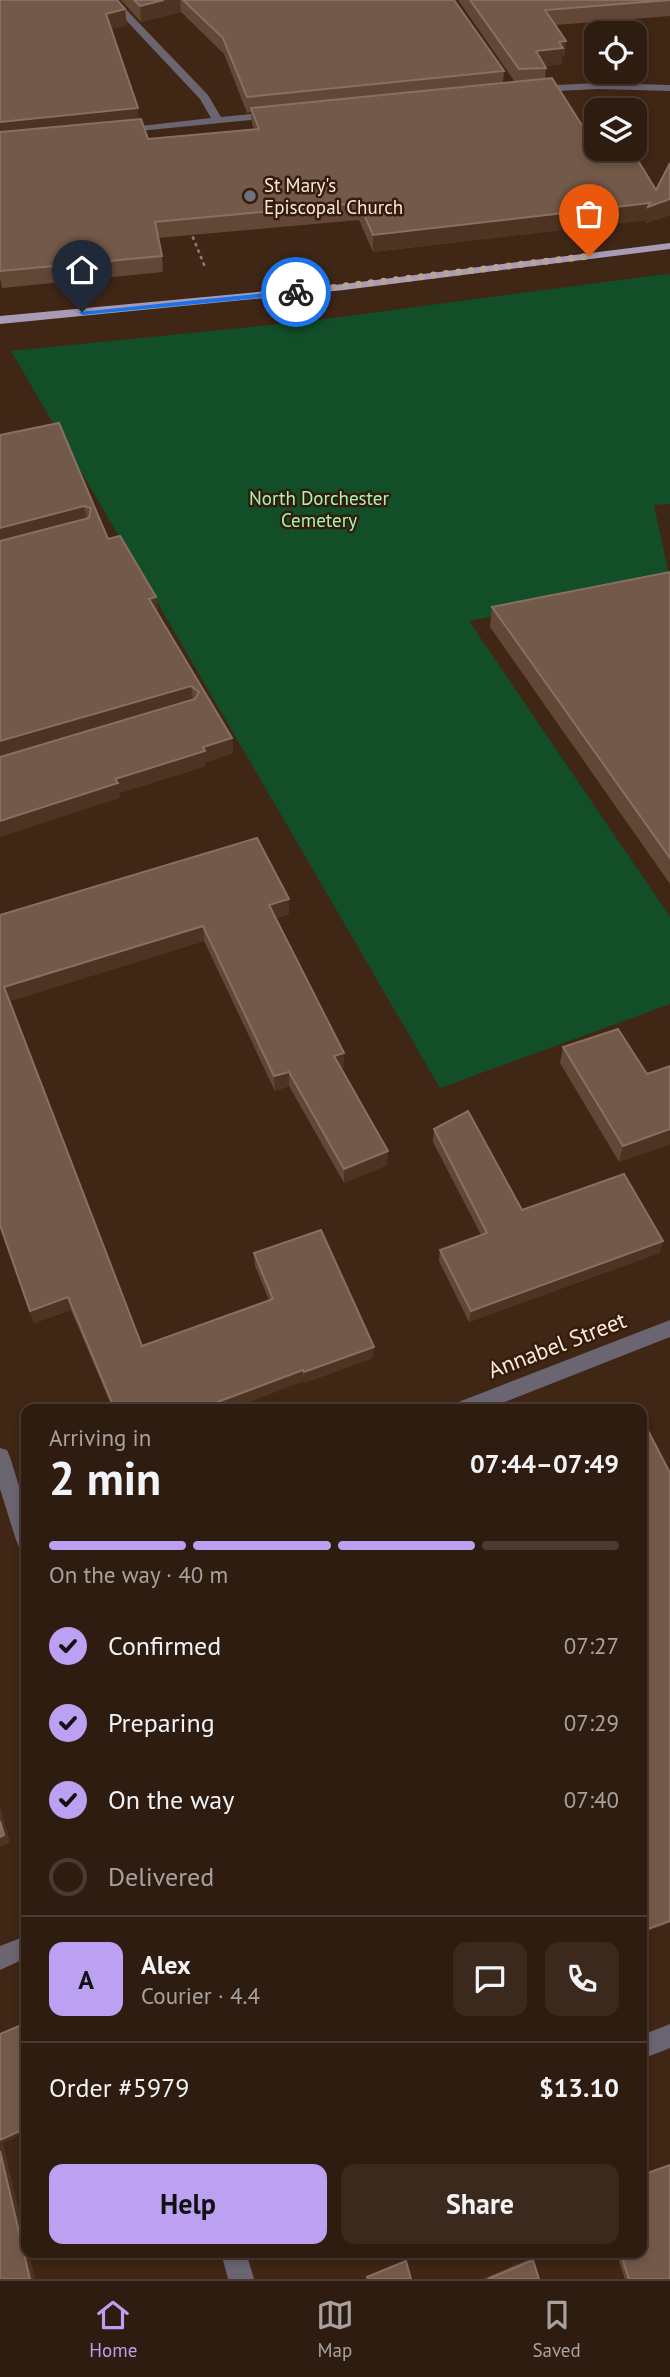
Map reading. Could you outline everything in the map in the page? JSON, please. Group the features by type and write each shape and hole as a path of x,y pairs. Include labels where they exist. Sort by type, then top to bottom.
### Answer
{"main road":[{"path":"0,320 344,287 670,246"}],"street":[{"path":"112,0 204,97 218,121"},
{"path":"522,90 598,86 670,88"},
{"path":"109,132 285,114"},
{"name":"Annabel Street","path":"476,1404 670,1328"},
{"path":"0,1457 21,1524"},
{"path":"0,1958 21,1949"},
{"path":"647,2045 670,2036"},
{"path":"235,2258 241,2279"}],"path":[{"path":"188,225 208,275"}],"green space":[{"name":"North Dorchester Cemetery","path":"670,275 670,504 654,505 670,580 469,621 670,917 670,1004 440,1088 11,351 310,321"}],"building":[{"path":"0,0 117,0 125,9 106,14 138,108 0,122"},
{"path":"134,0 164,0 140,6"},
{"path":"183,0 454,0 504,71 247,97 223,38"},
{"path":"470,0 670,0 545,10 566,41 559,42 563,48 536,51 546,68 519,69"},
{"path":"552,78 584,128 584,161 638,161 656,190 670,163 670,199 648,207 650,203 373,235 359,203 155,222 162,256 0,271 0,132 141,119 148,139 259,129 251,108"},
{"path":"59,423 108,539 120,536 156,597 149,599 232,738 203,747 205,751 115,779 118,783 0,821 0,757 195,699 199,692 191,686 0,741 0,541 89,518 91,508 84,506 0,528 0,435"},
{"path":"670,572 670,858 492,607"},
{"path":"257,838 289,899 269,905 344,1053 334,1056 388,1151 344,1169 289,1072 274,1076 203,926 4,987 142,1346 273,1299 254,1253 321,1230 374,1347 212,1404 113,1404 68,1297 30,1311 0,1225 0,915"},
{"path":"618,1029 647,1074 670,1066 670,1129 623,1146 563,1047"},
{"path":"468,1111 522,1210 624,1174 663,1241 471,1311 440,1250 487,1233 434,1129"},
{"path":"647,1429 670,1473 670,1921 647,1929"},
{"path":"0,1821 4,1835 0,1837"},
{"path":"21,2025 21,2130 0,2140 0,2034"},
{"path":"0,2151 21,2241 21,2258 25,2258 30,2279 0,2279"},
{"path":"670,2165 670,2279 629,2279 622,2258 647,2258 647,2173"},
{"path":"533,2260 539,2279 488,2279"},
{"path":"406,2261 411,2279 367,2277"}],"way so far":[{"path":"296,292 589,256"}],"place":[{"name":"St Mary's Episcopal Church","path":"250,196"}],"route":[{"path":"82,312 296,292"}]}
